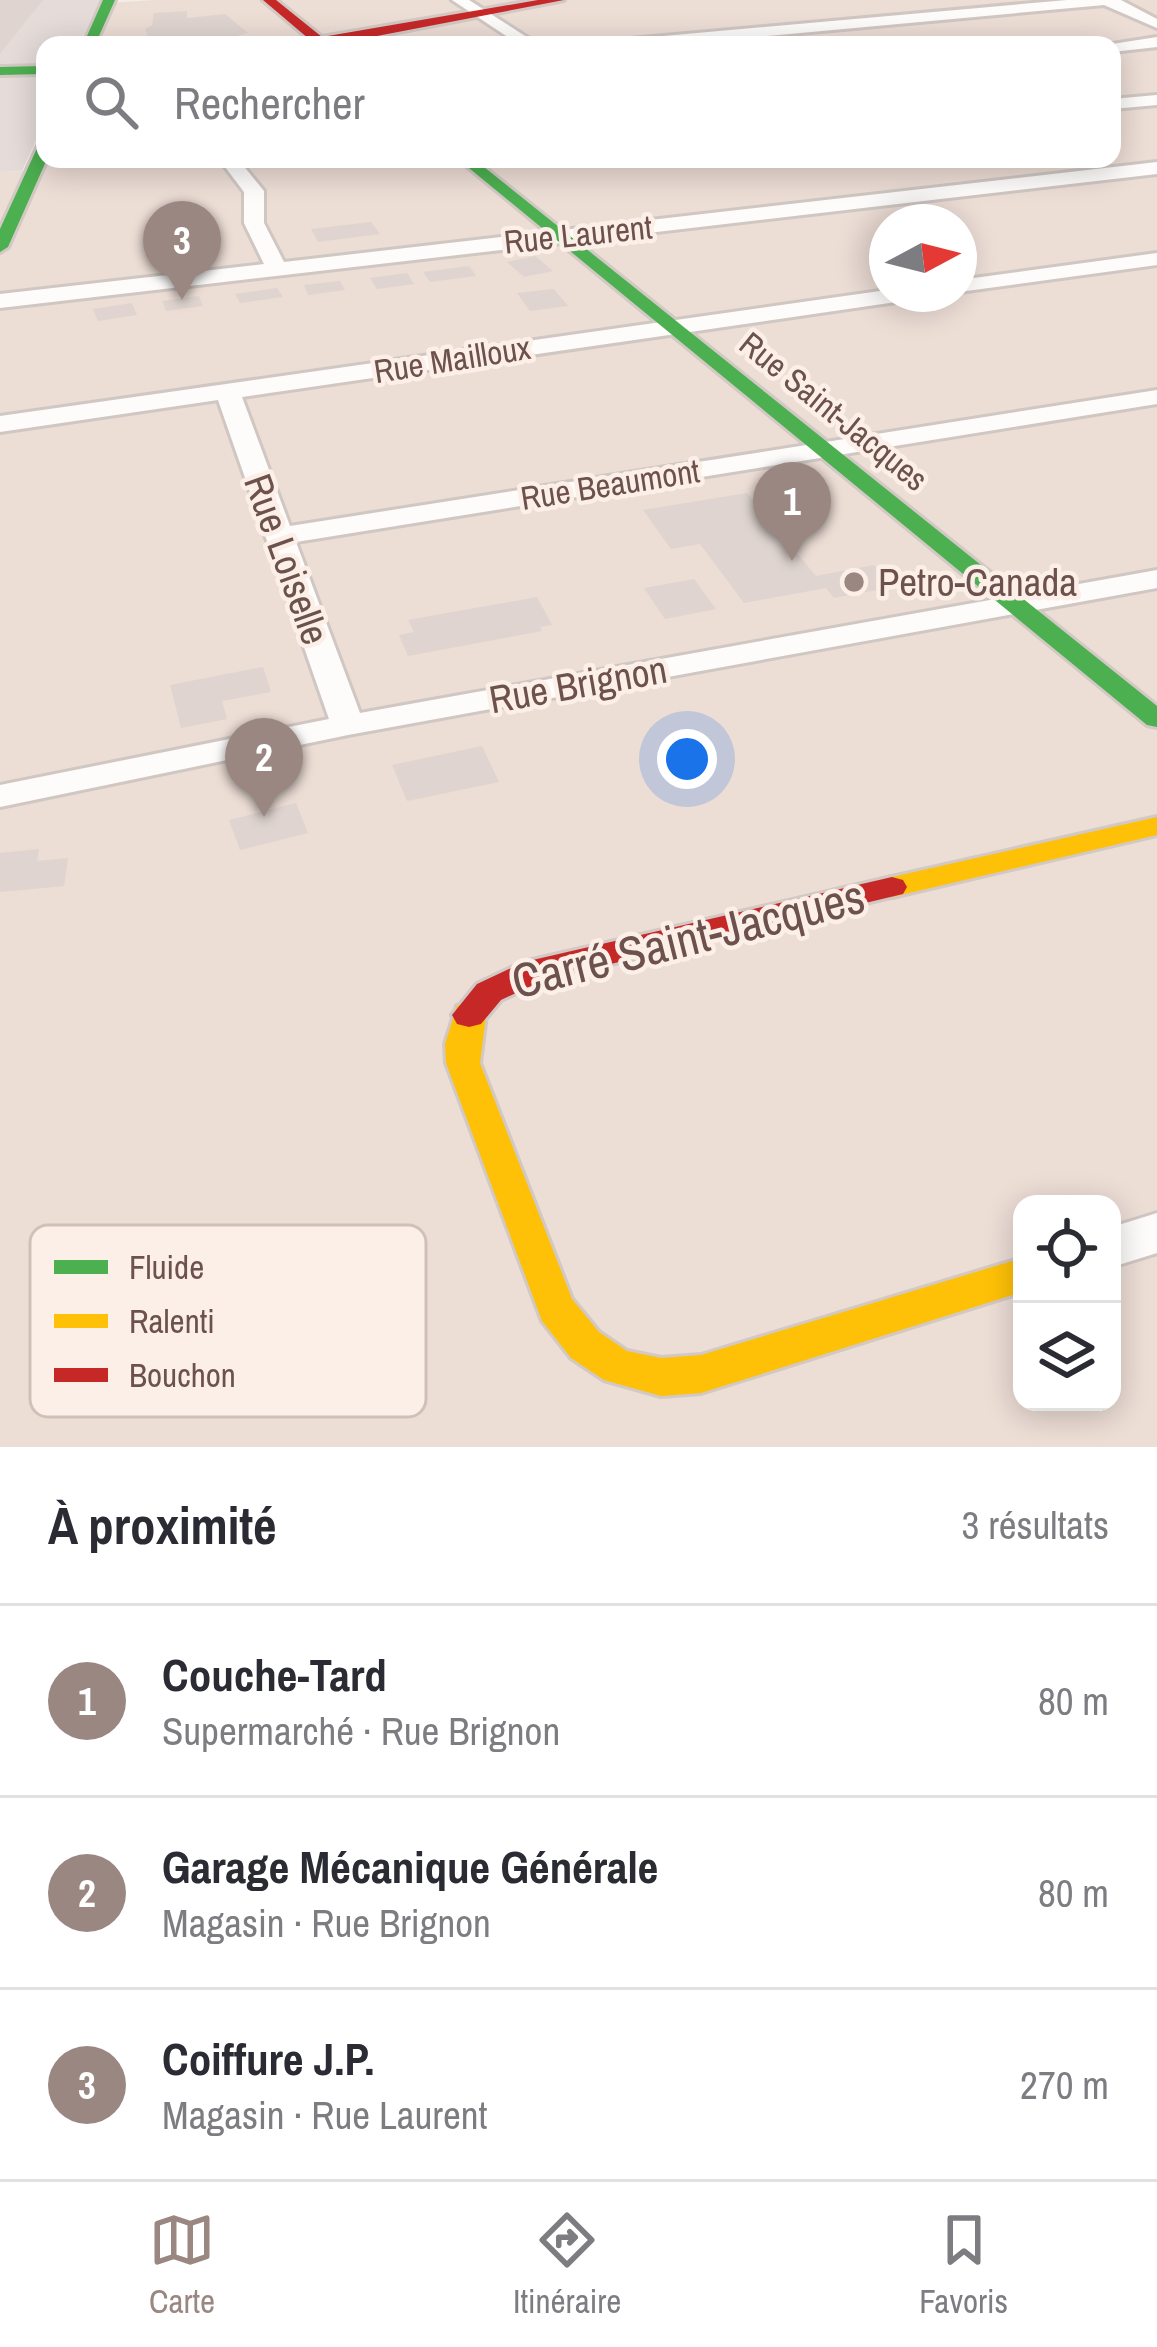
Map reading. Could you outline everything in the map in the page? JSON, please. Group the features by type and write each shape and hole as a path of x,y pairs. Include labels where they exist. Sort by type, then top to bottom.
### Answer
{"street":[{"path":"93,36 109,0"},
{"path":"269,0 306,36"},
{"path":"346,36 468,6 559,0"},
{"path":"717,36 1108,0 1157,24"},
{"path":"468,6 516,36"},
{"path":"1121,46 1157,43"},
{"path":"0,71 36,70"},
{"path":"1121,103 1157,100"},
{"path":"0,247 36,166"},
{"path":"235,168 254,191 254,223 276,267"},
{"name":"Rue Saint-Jacques","path":"476,168 1157,719"},
{"name":"Rue Laurent","path":"0,302 1157,168"},
{"path":"977,284 1157,259"},
{"name":"Rue Mailloux","path":"0,424 869,299"},
{"name":"Rue Loiselle","path":"228,392 348,725"},
{"name":"Rue Beaumont","path":"277,537 1157,397"},
{"name":"Rue Brignon","path":"0,796 348,725 1157,579"},
{"name":"Carré Saint-Jacques","path":"1013,1278 700,1374 661,1377 618,1367 586,1345 556,1309 463,1063 459,1040 465,1018 481,994 535,970 1157,826"},
{"path":"1121,1244 1157,1233"}],"shaded area":[{"path":"0,0 100,0 83,36 36,36 36,140 22,171 0,172"},
{"path":"156,0 1157,0 1157,1447 0,1447 0,172 37,168 1121,168 1121,36 93,36 107,3"}],"building":[{"path":"0,0 43,0 0,54"},
{"path":"187,11 187,18 225,14 248,33 148,36 145,29 152,25 154,13"},
{"path":"371,222 380,234 318,242 311,229"},
{"path":"535,256 553,271 524,277 507,262"},
{"path":"469,266 476,276 430,282 423,272"},
{"path":"407,273 414,284 377,289 370,278"},
{"path":"340,281 345,290 308,295 304,285"},
{"path":"277,288 283,297 240,303 235,294"},
{"path":"554,289 568,306 530,311 517,293"},
{"path":"199,296 203,306 166,311 162,301"},
{"path":"132,303 137,315 98,321 93,309"},
{"path":"747,493 816,576 874,565 893,587 834,598 826,588 744,603 700,544 671,549 643,510"},
{"path":"694,579 716,609 665,619 644,588"},
{"path":"537,597 552,625 540,627 542,631 408,656 399,635 414,632 408,620"},
{"path":"263,667 271,692 222,701 227,719 181,728 170,685"},
{"path":"482,746 499,782 407,801 392,765"},
{"path":"296,803 308,833 240,850 229,820"},
{"path":"39,849 37,861 68,858 64,886 0,892 0,853"}],"traffic: fast":[{"path":"93,36 109,0"},
{"path":"0,71 36,70"},
{"path":"0,247 36,166"},
{"path":"476,168 1157,719"}],"traffic: slow":[{"path":"892,887 1157,826"},
{"path":"469,1015 463,1063 556,1309 585,1345 618,1367 661,1377 701,1374 1013,1278"}],"traffic: jam":[{"path":"269,0 313,36"},
{"path":"350,36 558,0"},
{"path":"469,1015 489,992 535,970 892,887"}],"place":[{"name":"Coiffure J.P.","path":"182,300"},
{"name":"Couche-Tard","path":"792,561"},
{"name":"Petro-Canada","path":"854,582"},
{"name":"Garage Mécanique Générale","path":"264,817"}]}
